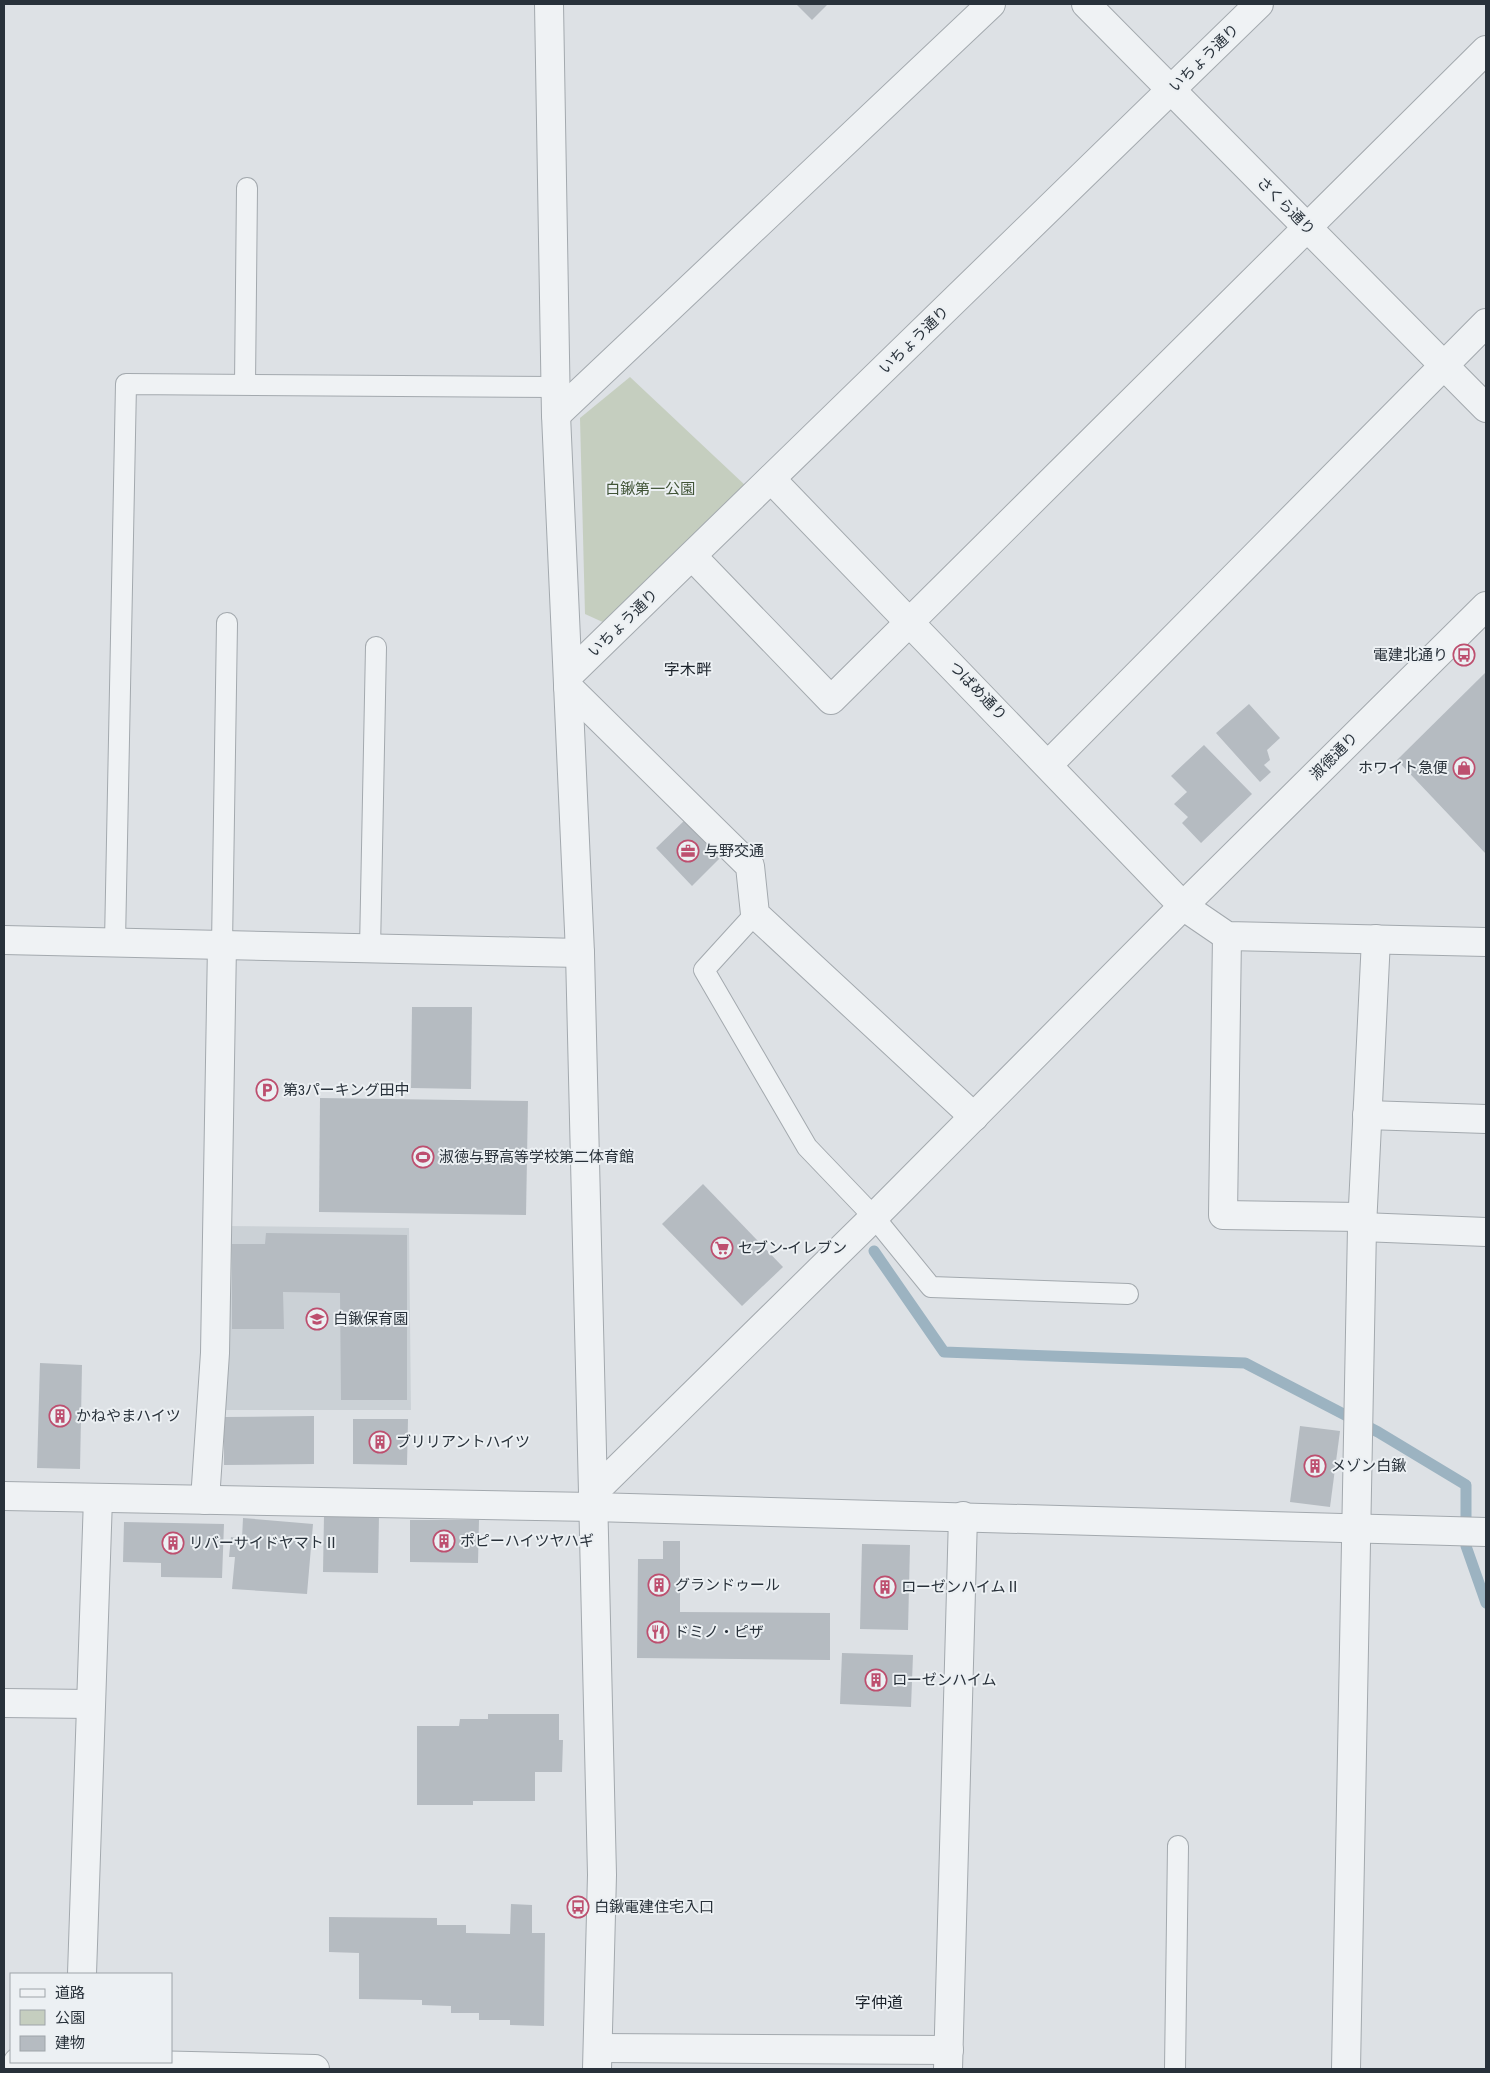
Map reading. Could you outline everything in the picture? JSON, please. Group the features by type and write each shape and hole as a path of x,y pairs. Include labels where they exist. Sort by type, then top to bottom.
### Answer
{"street":[{"path":"549,4 556,415 580,953 602,1875 598,2059 949,2059 963,1516"},
{"path":"556,415 991,4"},
{"name":"さくら通り","path":"1086,4 1486,408"},
{"name":"いちょう通り","path":"568,682 692,556 1259,4"},
{"path":"692,556 831,700 1486,50"},
{"path":"1048,765 1486,323"},
{"name":"つばめ通り","path":"771,479 911,621 1183,906 1228,936"},
{"name":"淑徳通り","path":"593,1500 1183,906 1486,606"},
{"path":"568,682 750,866 755,914 974,1117"},
{"path":"1486,942 1228,936 1223,1214 1362,1222 1486,1232"},
{"path":"4,940 580,953"},
{"path":"1346,2069 1362,1222 1376,940"},
{"path":"205,1500 215,1353 222,945"},
{"path":"1367,1115 1486,1119"},
{"path":"4,1496 205,1500 593,1500 963,1516 1486,1532"},
{"path":"82,1973 98,1498"},
{"path":"4,1703 91,1704"},
{"path":"38,2063 315,2069"}],"lane":[{"path":"245,384 247,188"},
{"path":"115,942 126,384 556,387"},
{"path":"222,945 227,623"},
{"path":"370,948 376,647"},
{"path":"755,914 704,970 807,1148 874,1217 931,1286 1128,1294"},
{"path":"1175,2069 1178,1846"}],"shaded area":[{"name":"白鍬保育園","path":"224,1226 409,1228 411,1410 224,1410"}],"green space":[{"name":"白鍬第一公園","path":"630,377 747,487 607,624 585,614 580,418"}],"building":[{"path":"796,4 828,4 812,20"},
{"path":"1486,672 1486,854 1397,760"},
{"path":"1249,704 1280,738 1267,750 1270,760 1264,765 1271,772 1260,782 1216,733"},
{"path":"1204,745 1252,794 1201,843 1182,823 1188,817 1174,804 1187,792 1171,776"},
{"path":"686,819 722,856 692,886 656,848"},
{"path":"412,1007 472,1007 471,1089 411,1088"},
{"name":"淑徳与野高等学校第二体育館","path":"320,1098 528,1101 526,1215 319,1212"},
{"path":"703,1184 783,1267 742,1306 662,1224"},
{"path":"266,1233 407,1235 407,1400 341,1400 340,1293 283,1292 284,1329 232,1329 232,1244 265,1244"},
{"name":"かねやまハイツ","path":"40,1363 82,1365 80,1469 37,1468"},
{"path":"314,1416 314,1464 224,1465 224,1417"},
{"name":"ブリリアントハイツ","path":"353,1419 408,1419 407,1465 353,1464"},
{"name":"メゾン白鍬","path":"1300,1426 1340,1431 1330,1507 1290,1502"},
{"path":"324,1516 379,1516 378,1573 323,1572"},
{"path":"243,1518 313,1524 307,1594 232,1589 235,1557 229,1557 231,1537 242,1539"},
{"name":"ポピーハイツヤハギ","path":"410,1520 479,1520 478,1563 410,1562"},
{"name":"リバーサイドヤマトⅡ","path":"124,1522 224,1524 222,1578 161,1577 161,1563 123,1562"},
{"name":"グランドゥール","path":"663,1541 680,1541 680,1612 830,1613 830,1660 637,1658 638,1559 663,1559"},
{"name":"ローゼンハイムⅡ","path":"862,1544 910,1545 908,1630 860,1629"},
{"name":"ローゼンハイム","path":"842,1653 913,1655 911,1707 840,1704"},
{"path":"488,1714 559,1714 559,1740 563,1740 562,1772 535,1772 535,1801 473,1801 473,1805 417,1805 417,1726 459,1726 460,1719 488,1719"},
{"path":"511,1904 532,1905 532,1933 545,1933 544,2026 510,2025 510,2020 479,2020 479,2013 451,2013 451,2006 422,2005 422,2000 359,1999 359,1953 329,1952 329,1917 437,1918 437,1925 466,1925 466,1933 510,1934"}],"waterway":[{"path":"874,1251 944,1352 1245,1363 1378,1432 1466,1485 1466,1546 1486,1603"}],"place":[{"name":"電建北通り","path":"1464,655"},
{"name":"ホワイト急便","path":"1464,768"},
{"name":"与野交通","path":"688,851"},
{"name":"第3パーキング田中","path":"267,1090"},
{"name":"淑徳与野高等学校第二体育館","path":"423,1157"},
{"name":"セブン-イレブン","path":"722,1248"},
{"name":"白鍬保育園","path":"317,1319"},
{"name":"かねやまハイツ","path":"60,1416"},
{"name":"ブリリアントハイツ","path":"380,1442"},
{"name":"メゾン白鍬","path":"1315,1466"},
{"name":"ポピーハイツヤハギ","path":"444,1541"},
{"name":"リバーサイドヤマトⅡ","path":"173,1543"},
{"name":"グランドゥール","path":"659,1585"},
{"name":"ローゼンハイムⅡ","path":"885,1587"},
{"name":"ドミノ・ピザ","path":"658,1632"},
{"name":"ローゼンハイム","path":"876,1680"},
{"name":"白鍬電建住宅入口","path":"578,1907"}],"district":[{"name":"字木畔","path":"688,669"},
{"name":"字仲道","path":"879,2002"}]}
